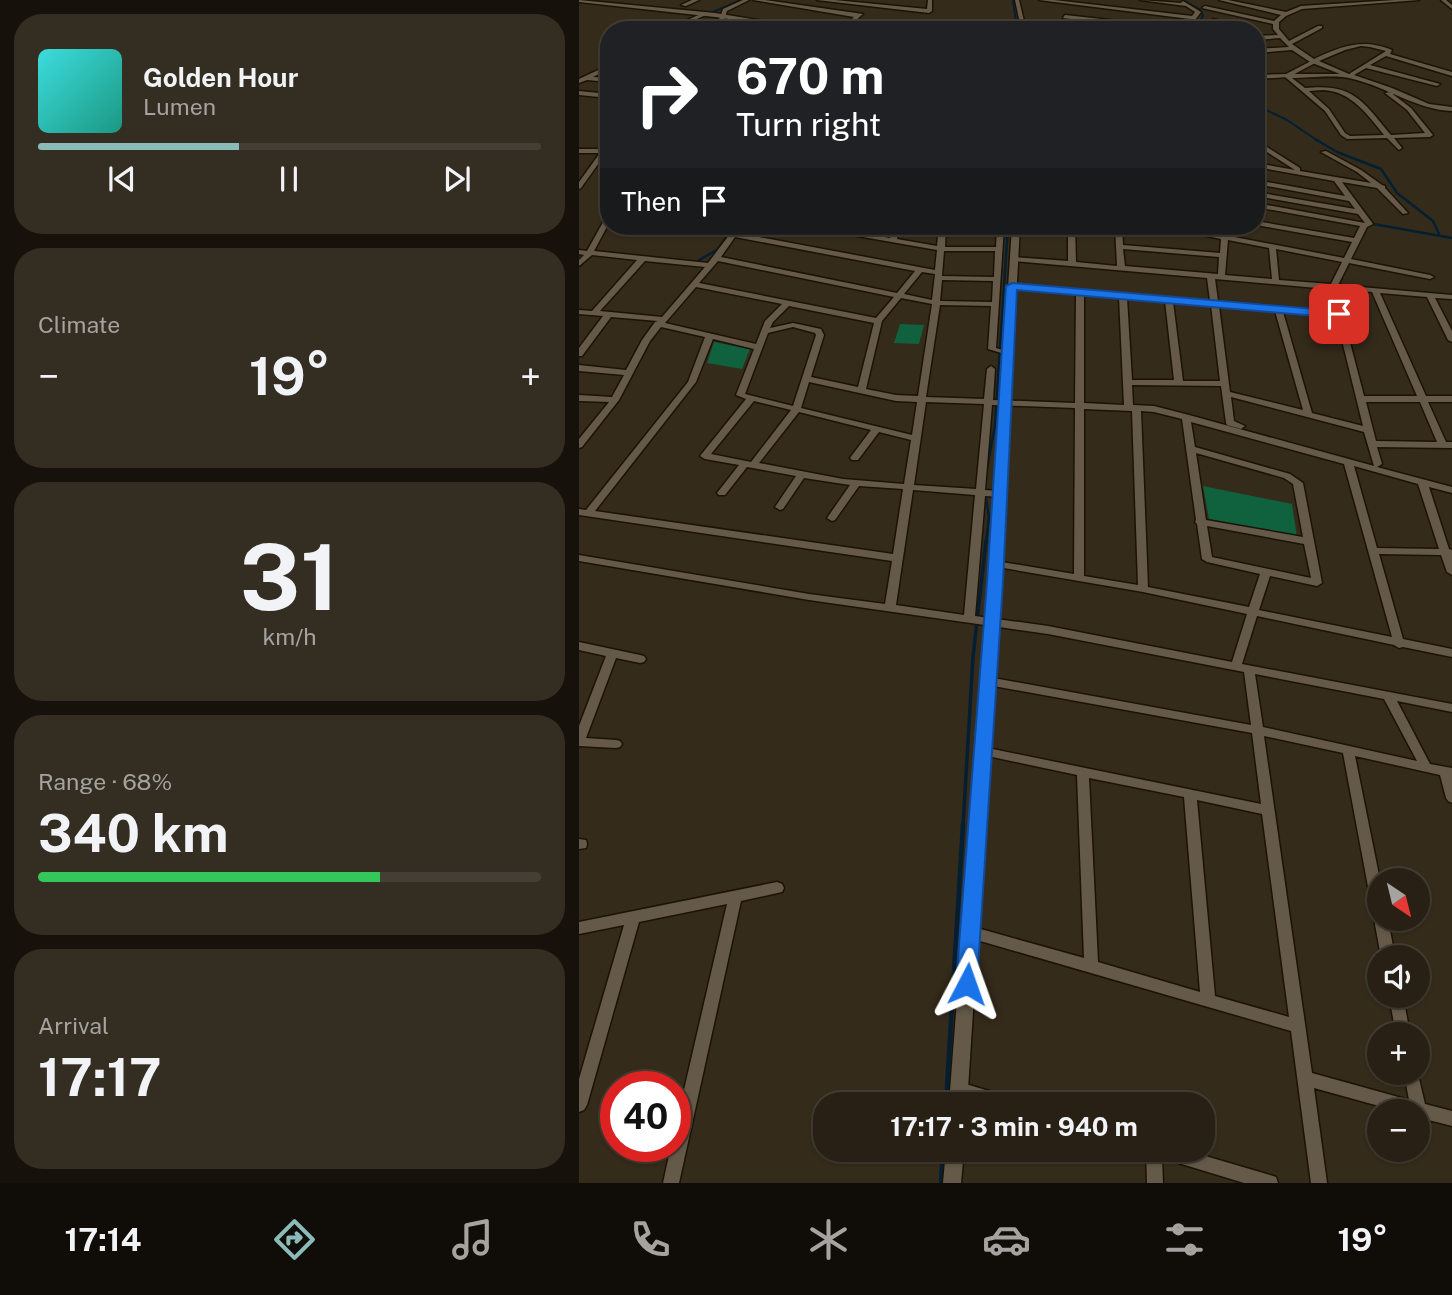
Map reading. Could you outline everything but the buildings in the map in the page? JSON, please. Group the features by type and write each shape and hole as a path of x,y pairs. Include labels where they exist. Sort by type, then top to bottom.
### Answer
{"street":[{"path":"579,0 707,12"},
{"path":"602,0 770,21"},
{"path":"685,5 697,0"},
{"path":"687,21 738,0"},
{"path":"714,21 747,0"},
{"path":"755,0 858,16"},
{"path":"778,4 786,0"},
{"path":"819,0 867,2 929,11 930,0"},
{"path":"900,0 900,8"},
{"path":"1018,0 1022,21"},
{"path":"1041,0 1193,18"},
{"path":"1142,0 1188,5"},
{"path":"1181,0 1198,12 1194,21"},
{"path":"1221,0 1286,14"},
{"path":"1276,23 1286,14 1319,5 1417,0"},
{"path":"1442,0 1452,8"},
{"path":"1065,1 1063,5 1067,21"},
{"path":"852,21 867,2"},
{"path":"1205,8 1276,23"},
{"path":"724,14 754,21"},
{"path":"1159,14 1161,21"},
{"path":"1065,17 1098,21"},
{"path":"1276,23 1279,36"},
{"path":"1289,43 1320,27"},
{"path":"1265,33 1279,36 1315,61 1349,76 1429,108 1452,109"},
{"path":"1265,37 1279,36"},
{"path":"1265,76 1287,76 1349,76 1390,51 1376,46 1353,44 1287,76"},
{"path":"1265,50 1295,48"},
{"path":"1385,54 1442,68 1452,75 1430,88"},
{"path":"1366,66 1437,85"},
{"path":"582,80 600,71"},
{"path":"1287,76 1327,110 1345,136 1430,135 1409,109 1377,85"},
{"path":"582,80 600,80"},
{"path":"1304,90 1329,88 1343,92 1365,108 1399,148"},
{"path":"579,93 600,95"},
{"path":"1265,147 1303,173"},
{"path":"579,151 600,150"},
{"path":"1324,152 1358,169 1383,187 1405,213"},
{"path":"579,187 600,158"},
{"path":"1265,167 1383,187"},
{"path":"1332,289 1364,225 1369,222 1336,178"},
{"path":"1265,184 1351,199"},
{"path":"1265,196 1361,212"},
{"path":"1265,207 1364,225"},
{"path":"1265,225 1356,241"},
{"path":"579,264 589,254 600,233"},
{"path":"579,445 615,400 646,340 713,262 732,235"},
{"path":"738,235 939,275 1012,285 1339,314 1377,464"},
{"path":"866,235 941,249 999,249"},
{"path":"893,240 894,235"},
{"path":"890,608 923,400 942,235"},
{"path":"1000,235 992,349 1008,353"},
{"path":"959,1092 993,622 1015,235"},
{"path":"1071,235 1072,265"},
{"path":"1119,235 1121,269"},
{"path":"1219,235 1430,277"},
{"path":"1221,278 1225,236"},
{"path":"1272,246 1276,283"},
{"path":"1120,247 1223,255"},
{"path":"579,252 713,262 936,303 996,304"},
{"path":"594,313 643,258"},
{"path":"1014,260 1452,298"},
{"path":"861,391 878,321 920,270"},
{"path":"1211,277 1230,423 1451,486"},
{"path":"693,284 878,321"},
{"path":"1079,578 1080,292"},
{"path":"1372,444 1447,445 1423,400 1376,292"},
{"path":"1429,295 1452,340"},
{"path":"1123,296 1128,382 1133,408 1143,589"},
{"path":"1169,301 1179,383"},
{"path":"787,303 769,321 740,396 916,439"},
{"path":"1279,310 1308,413"},
{"path":"579,312 661,321 758,347"},
{"path":"579,354 608,315"},
{"path":"722,493 796,410 808,379 820,333 793,325 764,332"},
{"path":"584,513 692,382 710,336"},
{"path":"579,368 629,373"},
{"path":"969,619 991,369"},
{"path":"808,379 861,391 923,400 1154,409 1422,481 1451,486"},
{"path":"1128,382 1226,384"},
{"path":"1228,394 1369,430"},
{"path":"579,398 615,400"},
{"path":"752,399 705,456 855,483 1000,494"},
{"path":"1362,399 1452,399"},
{"path":"1186,417 1190,448 1200,522 1207,559 1317,583 1298,483 1293,479 1190,448"},
{"path":"855,458 876,429"},
{"path":"1348,461 1399,644"},
{"path":"780,507 802,474"},
{"path":"1422,481 1448,552 1452,572"},
{"path":"832,518 855,483"},
{"path":"584,513 897,558"},
{"path":"1200,522 1308,541"},
{"path":"1372,551 1448,552"},
{"path":"581,562 1048,629 1452,708"},
{"path":"996,564 1143,589 1452,653"},
{"path":"1266,572 1252,613 1243,667 1257,730 1319,1183"},
{"path":"579,646 640,659"},
{"path":"612,654 579,742 616,744"},
{"path":"988,681 1257,730 1448,772 1452,798"},
{"path":"1388,696 1426,767"},
{"path":"1348,750 1371,868"},
{"path":"983,751 1268,810"},
{"path":"1083,772 1091,966"},
{"path":"1190,794 1208,1000"},
{"path":"579,928 777,888"},
{"path":"671,1183 735,897"},
{"path":"579,1105 633,918"},
{"path":"970,932 1298,1026"},
{"path":"1306,1079 1381,1099"},
{"path":"1430,1113 1452,1119"},
{"path":"952,1183 954,1162"},
{"path":"1154,1162 1155,1183"},
{"path":"1194,1162 1242,1179 1270,1183"}],"green space":[{"path":"900,324 924,325 919,344 894,343"},
{"path":"714,342 750,349 742,369 707,363"},
{"path":"1203,486 1292,504 1297,537 1209,519"}],"waterway":[{"path":"708,14 741,0"},
{"path":"1013,0 1016,21"},
{"path":"1183,0 1199,9 1203,15 1200,21"},
{"path":"714,17 734,21"},
{"path":"1265,109 1315,139"},
{"path":"1315,139 1337,152 1381,169 1397,193 1433,221 1439,234"},
{"path":"1368,223 1452,238"},
{"path":"696,262 718,249 728,235"},
{"path":"986,474 995,425 1007,235"},
{"path":"985,492 989,517 986,543"},
{"path":"963,826 973,657 986,541"},
{"path":"947,1092 963,824"},
{"path":"941,1183 942,1162"}],"route":[{"path":"967,984 1012,286 1339,314"}]}
